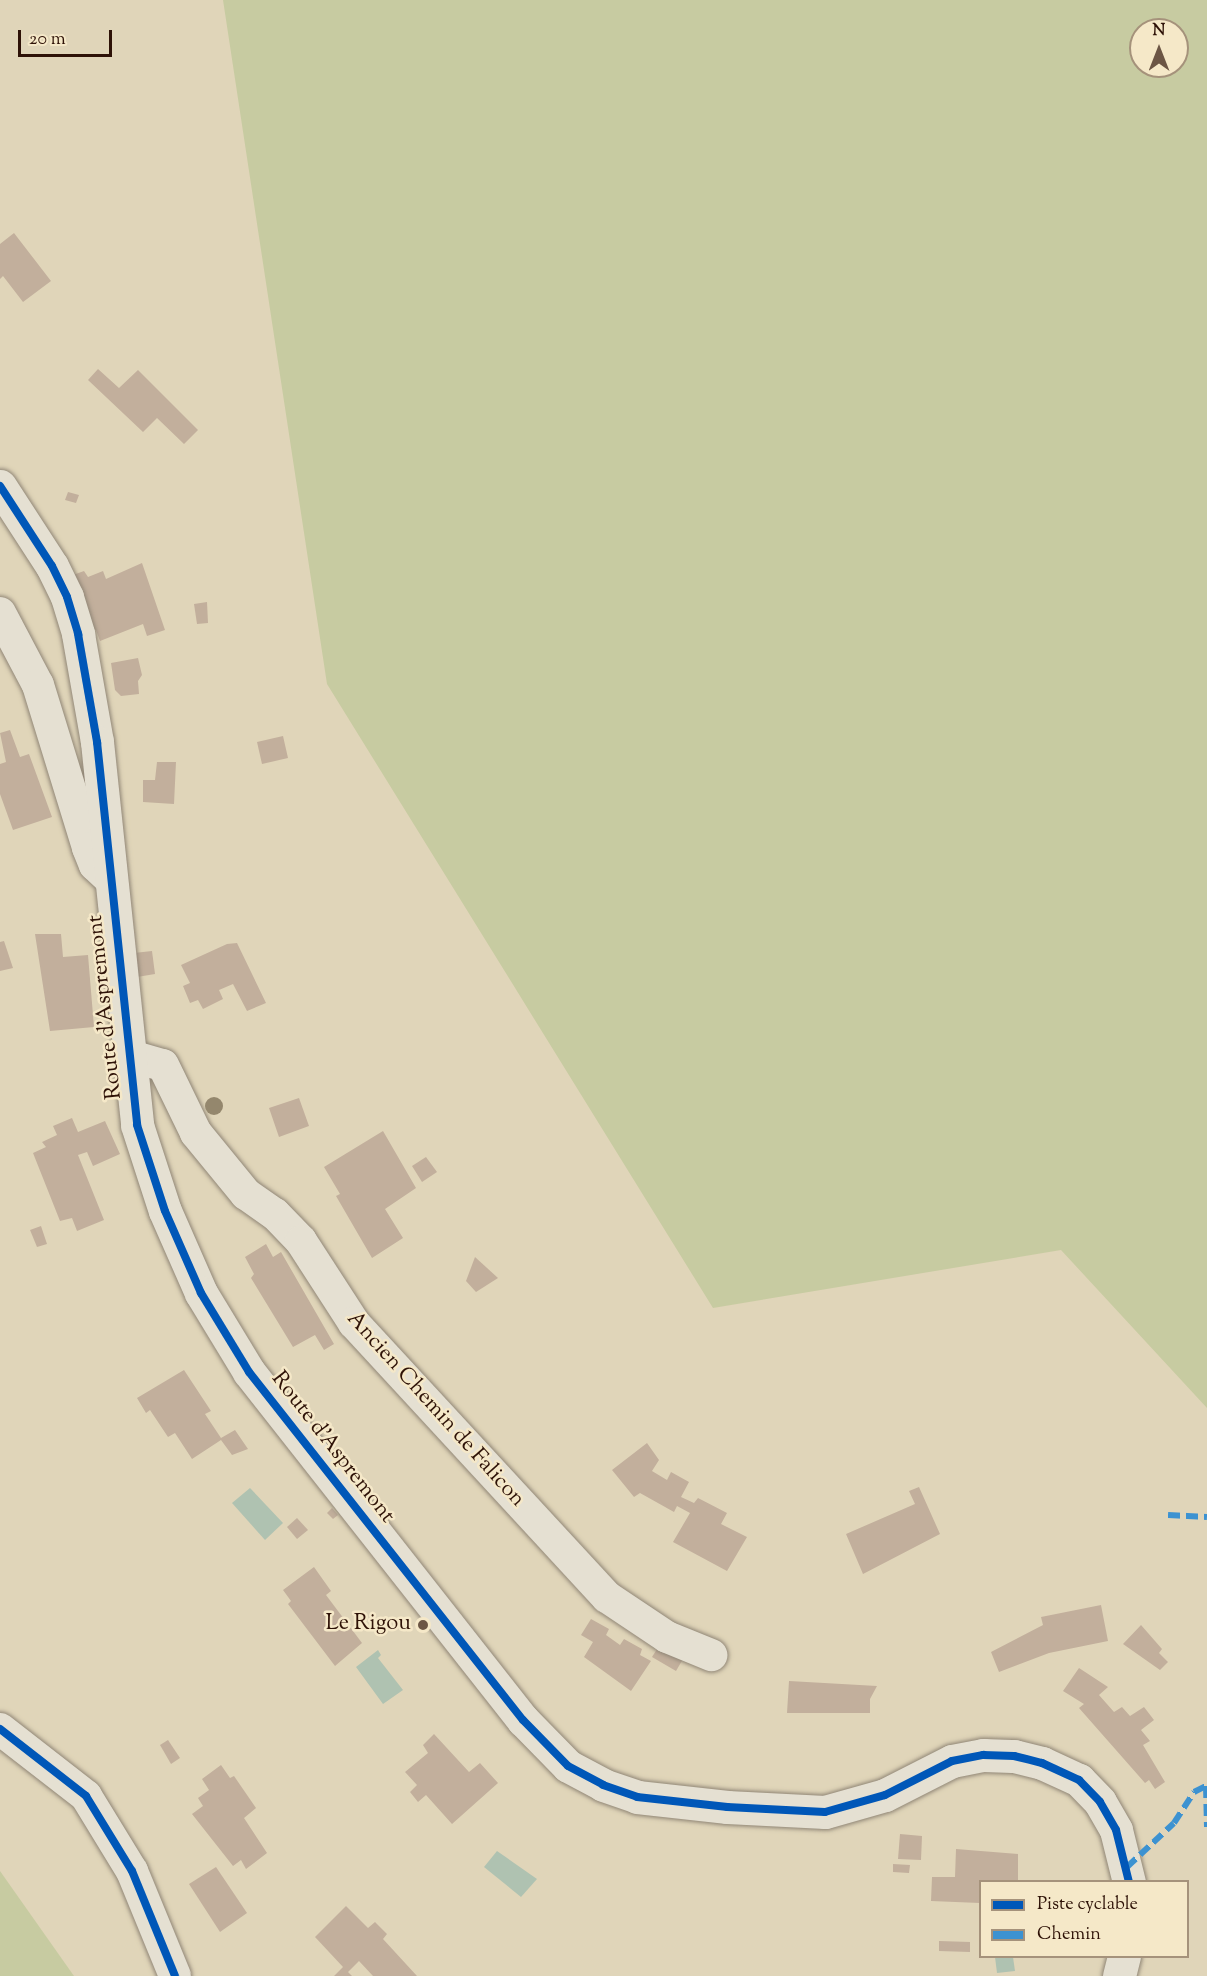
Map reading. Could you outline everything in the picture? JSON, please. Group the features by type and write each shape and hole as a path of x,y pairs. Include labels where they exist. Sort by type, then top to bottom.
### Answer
{"street":[{"name":"Route d'Aspremont","path":"0,486 52,566 67,597 78,634 97,742 127,1054 137,1125 165,1211 201,1293 234,1348 423,1595 545,1746 568,1766 637,1797 796,1813 855,1805 952,1761 983,1755 1014,1756 1067,1774 1091,1790 1116,1830 1129,1880"},
{"path":"0,613 38,685 95,866 111,880"},
{"name":"Ancien Chemin de Falicon","path":"127,1054 164,1065 196,1133 246,1194 275,1214 301,1241 354,1323 607,1597 667,1637 711,1655"},
{"path":"0,1729 86,1796 132,1871 175,1976"},
{"path":"1119,1976 1124,1958"}],"green space":[{"path":"223,0 1207,0 1207,1408 1061,1250 713,1308 327,684"},
{"path":"0,1871 74,1976 0,1976"}],"shaded area":[{"path":"250,1488 283,1523 265,1540 232,1503"},
{"path":"378,1650 381,1655 378,1658 403,1690 383,1704 356,1667"},
{"path":"497,1851 537,1879 521,1897 484,1867"},
{"path":"995,1958 1013,1958 1015,1971 997,1973"}],"building":[{"path":"14,233 51,281 23,302 3,276 0,279 0,244"},
{"path":"98,369 119,388 138,370 198,430 184,444 157,418 143,432 88,380"},
{"path":"68,492 79,495 76,503 65,500"},
{"path":"142,563 165,630 147,636 143,624 100,641 96,630 91,631 73,575 84,571 88,577 103,571 106,579"},
{"path":"207,602 208,623 197,624 194,604"},
{"path":"138,658 142,675 138,681 139,694 121,696 115,690 111,663"},
{"path":"10,730 20,757 29,754 52,817 13,830 0,794 0,764 6,762 0,733"},
{"path":"283,736 288,758 262,764 257,742"},
{"path":"157,762 176,762 174,804 143,802 143,780 155,780"},
{"path":"35,934 61,934 63,957 88,955 94,1027 50,1031"},
{"path":"4,941 13,968 0,971 0,942"},
{"path":"237,943 266,1003 247,1011 233,984 219,990 223,999 203,1009 198,1000 190,1003 183,986 190,983 181,965 227,944"},
{"path":"152,951 155,974 137,977 134,953"},
{"path":"299,1098 309,1126 279,1137 269,1108"},
{"path":"72,1118 78,1132 105,1121 120,1154 93,1166 87,1152 78,1155 104,1220 77,1231 72,1218 60,1221 33,1153 46,1147 42,1142 57,1135 53,1126"},
{"path":"383,1131 416,1188 385,1209 403,1238 372,1258 336,1196 340,1194 324,1167"},
{"path":"426,1157 437,1172 422,1182 412,1166"},
{"path":"41,1226 47,1244 37,1247 30,1230"},
{"path":"266,1244 273,1257 281,1252 334,1344 324,1350 315,1335 293,1347 251,1278 254,1274 245,1257"},
{"path":"475,1257 498,1278 476,1292 466,1281"},
{"path":"184,1370 211,1411 205,1414 221,1438 235,1430 248,1449 232,1455 221,1440 192,1459 175,1433 168,1437 150,1410 146,1413 137,1398"},
{"path":"647,1443 659,1460 652,1471 667,1480 671,1472 689,1482 681,1497 694,1503 698,1498 727,1513 721,1524 747,1537 727,1571 673,1542 690,1513 677,1506 674,1512 640,1493 634,1497 612,1470"},
{"path":"919,1487 940,1534 863,1574 846,1534 915,1504 909,1491"},
{"path":"332,1508 338,1515 333,1519 327,1513"},
{"path":"297,1518 308,1530 297,1539 287,1527"},
{"path":"314,1567 331,1591 326,1595 362,1643 335,1666 288,1604 291,1601 283,1590"},
{"path":"1101,1605 1108,1641 1049,1653 999,1672 991,1652 1043,1625 1041,1617"},
{"path":"591,1619 609,1629 606,1635 620,1645 624,1639 642,1649 640,1655 651,1661 631,1691 584,1657 593,1642 581,1635"},
{"path":"1141,1625 1162,1649 1159,1653 1168,1662 1160,1670 1123,1644"},
{"path":"659,1646 683,1659 676,1671 652,1657"},
{"path":"1079,1668 1108,1687 1099,1695 1114,1712 1122,1707 1130,1716 1144,1707 1154,1720 1141,1730 1150,1741 1143,1745 1165,1782 1155,1789 1149,1780 1145,1783 1079,1708 1084,1704 1063,1691"},
{"path":"789,1681 877,1686 870,1699 870,1713 787,1713"},
{"path":"434,1734 469,1772 480,1763 498,1783 452,1824 426,1795 418,1802 410,1792 417,1785 405,1772 428,1753 423,1745"},
{"path":"168,1740 180,1758 171,1764 160,1745"},
{"path":"221,1765 230,1778 234,1776 256,1808 244,1818 267,1853 246,1869 241,1860 233,1866 192,1814 203,1806 198,1798 209,1790 202,1779"},
{"path":"900,1834 922,1836 921,1860 898,1859"},
{"path":"956,1849 1018,1854 1018,1880 979,1880 979,1903 931,1901 932,1877 955,1877"},
{"path":"893,1864 910,1865 909,1873 893,1872"},
{"path":"216,1867 247,1913 220,1932 189,1884"},
{"path":"346,1906 368,1928 375,1922 387,1934 383,1939 417,1976 373,1976 359,1961 348,1972 352,1976 334,1976 343,1967 315,1937"},
{"path":"939,1941 970,1942 970,1952 939,1951"}],"marked path":[{"path":"1168,1515 1207,1517"},
{"path":"1127,1867 1174,1823 1194,1792 1206,1786 1207,1827"}],"cycle path":[{"path":"0,486 52,566 67,597 78,634 97,742 137,1125 165,1211 201,1293 249,1372 523,1720 568,1766 603,1785 637,1797 727,1807 825,1812 885,1795 952,1761 983,1755 1014,1756 1042,1763 1079,1780 1100,1802 1116,1830 1128,1880"},
{"path":"0,1729 86,1796 132,1871 175,1976"}],"place":[{"name":"Le Rigou","path":"423,1625"}]}
